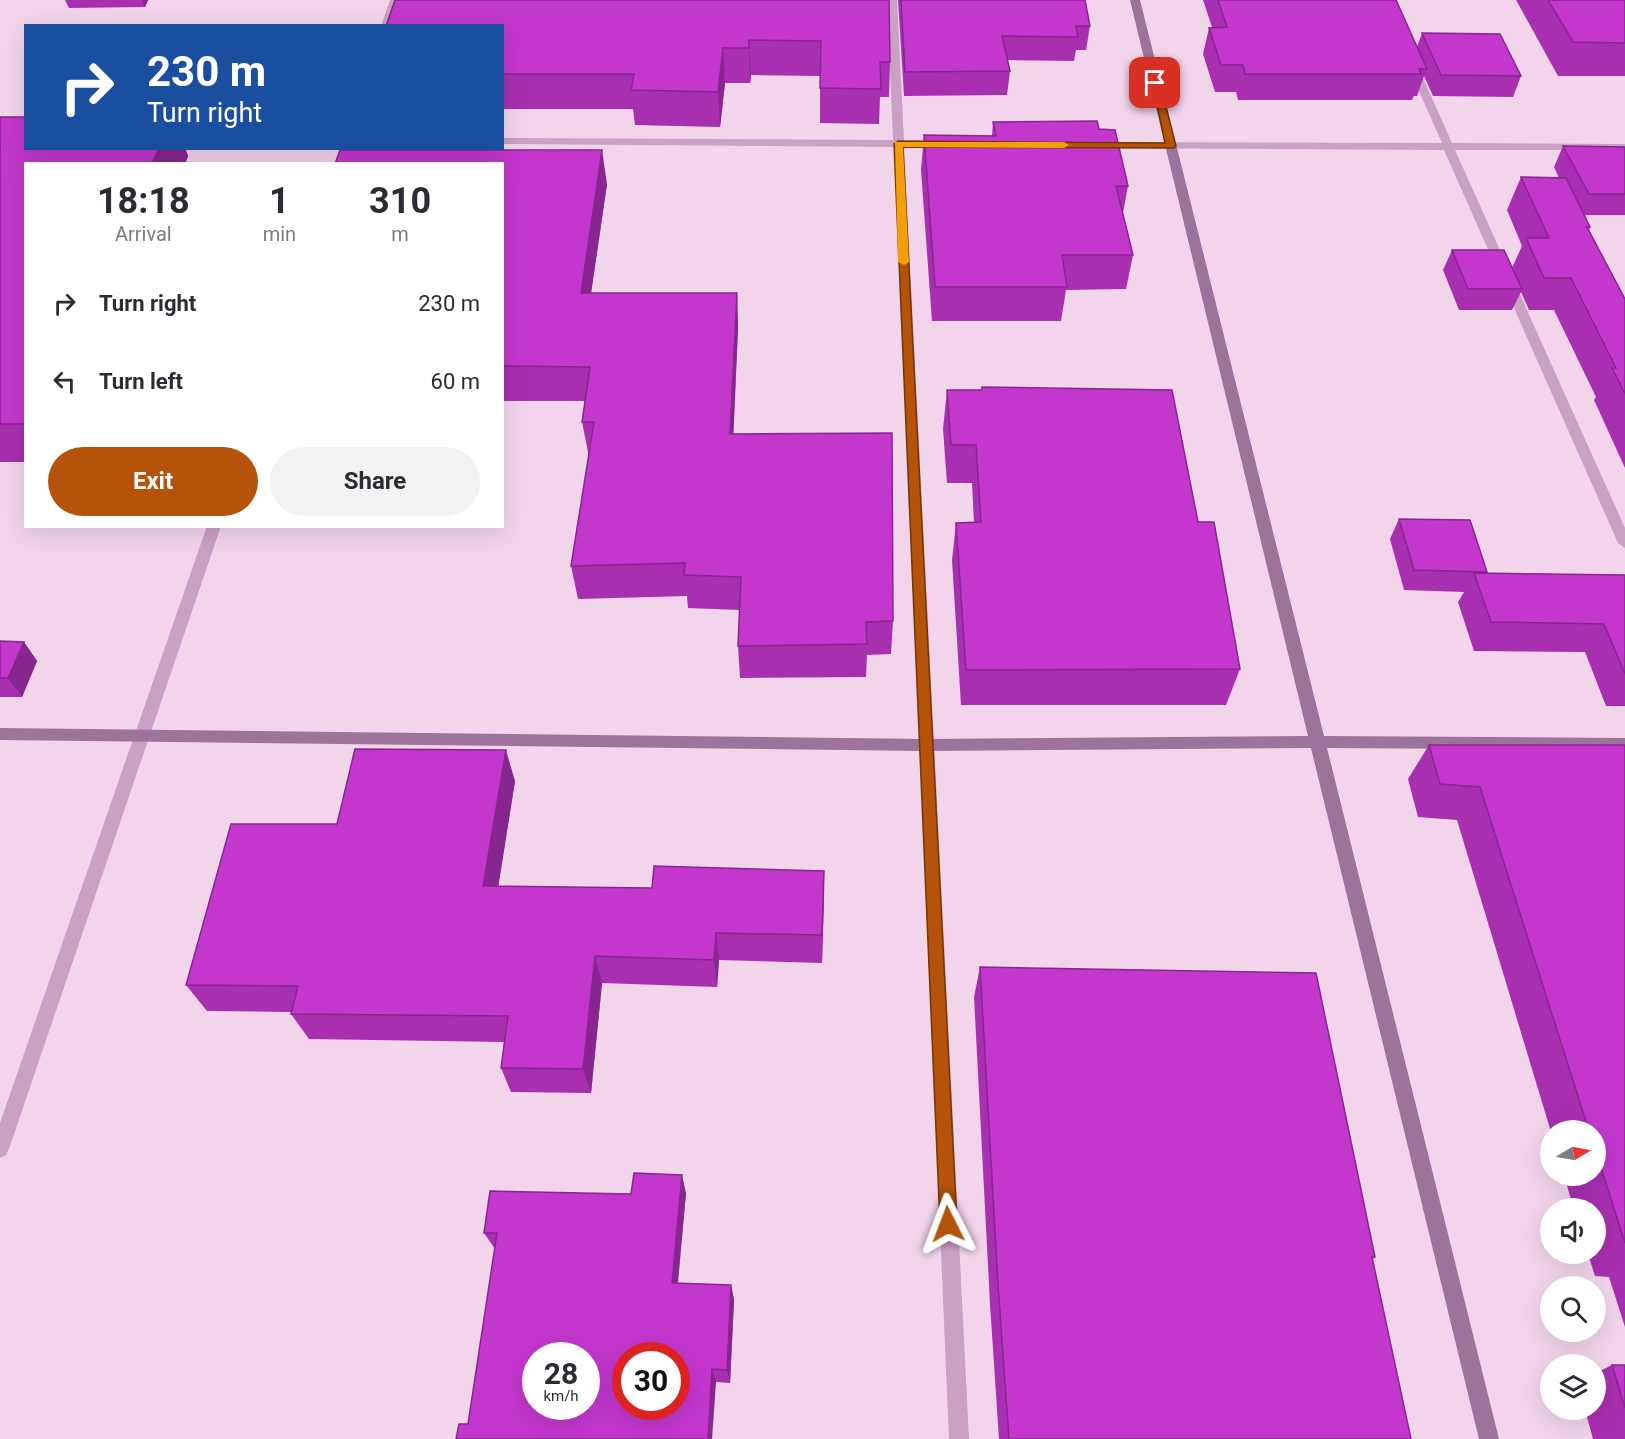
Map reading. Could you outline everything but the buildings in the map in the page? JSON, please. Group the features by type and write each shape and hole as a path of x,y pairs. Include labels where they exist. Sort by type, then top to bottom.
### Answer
{"street":[{"path":"387,24 395,0"},
{"path":"892,0 959,1439"},
{"path":"1135,0 1489,1439"},
{"path":"1407,53 1625,543"},
{"path":"504,141 958,144"},
{"path":"1088,145 1625,147"},
{"path":"0,1149 213,528"},
{"path":"0,734 925,746 1319,742 1625,744"}],"slow traffic":[{"path":"904,262 898,144 1064,145"}],"route":[{"path":"948,1224 898,144 1171,146 1155,83"}]}
